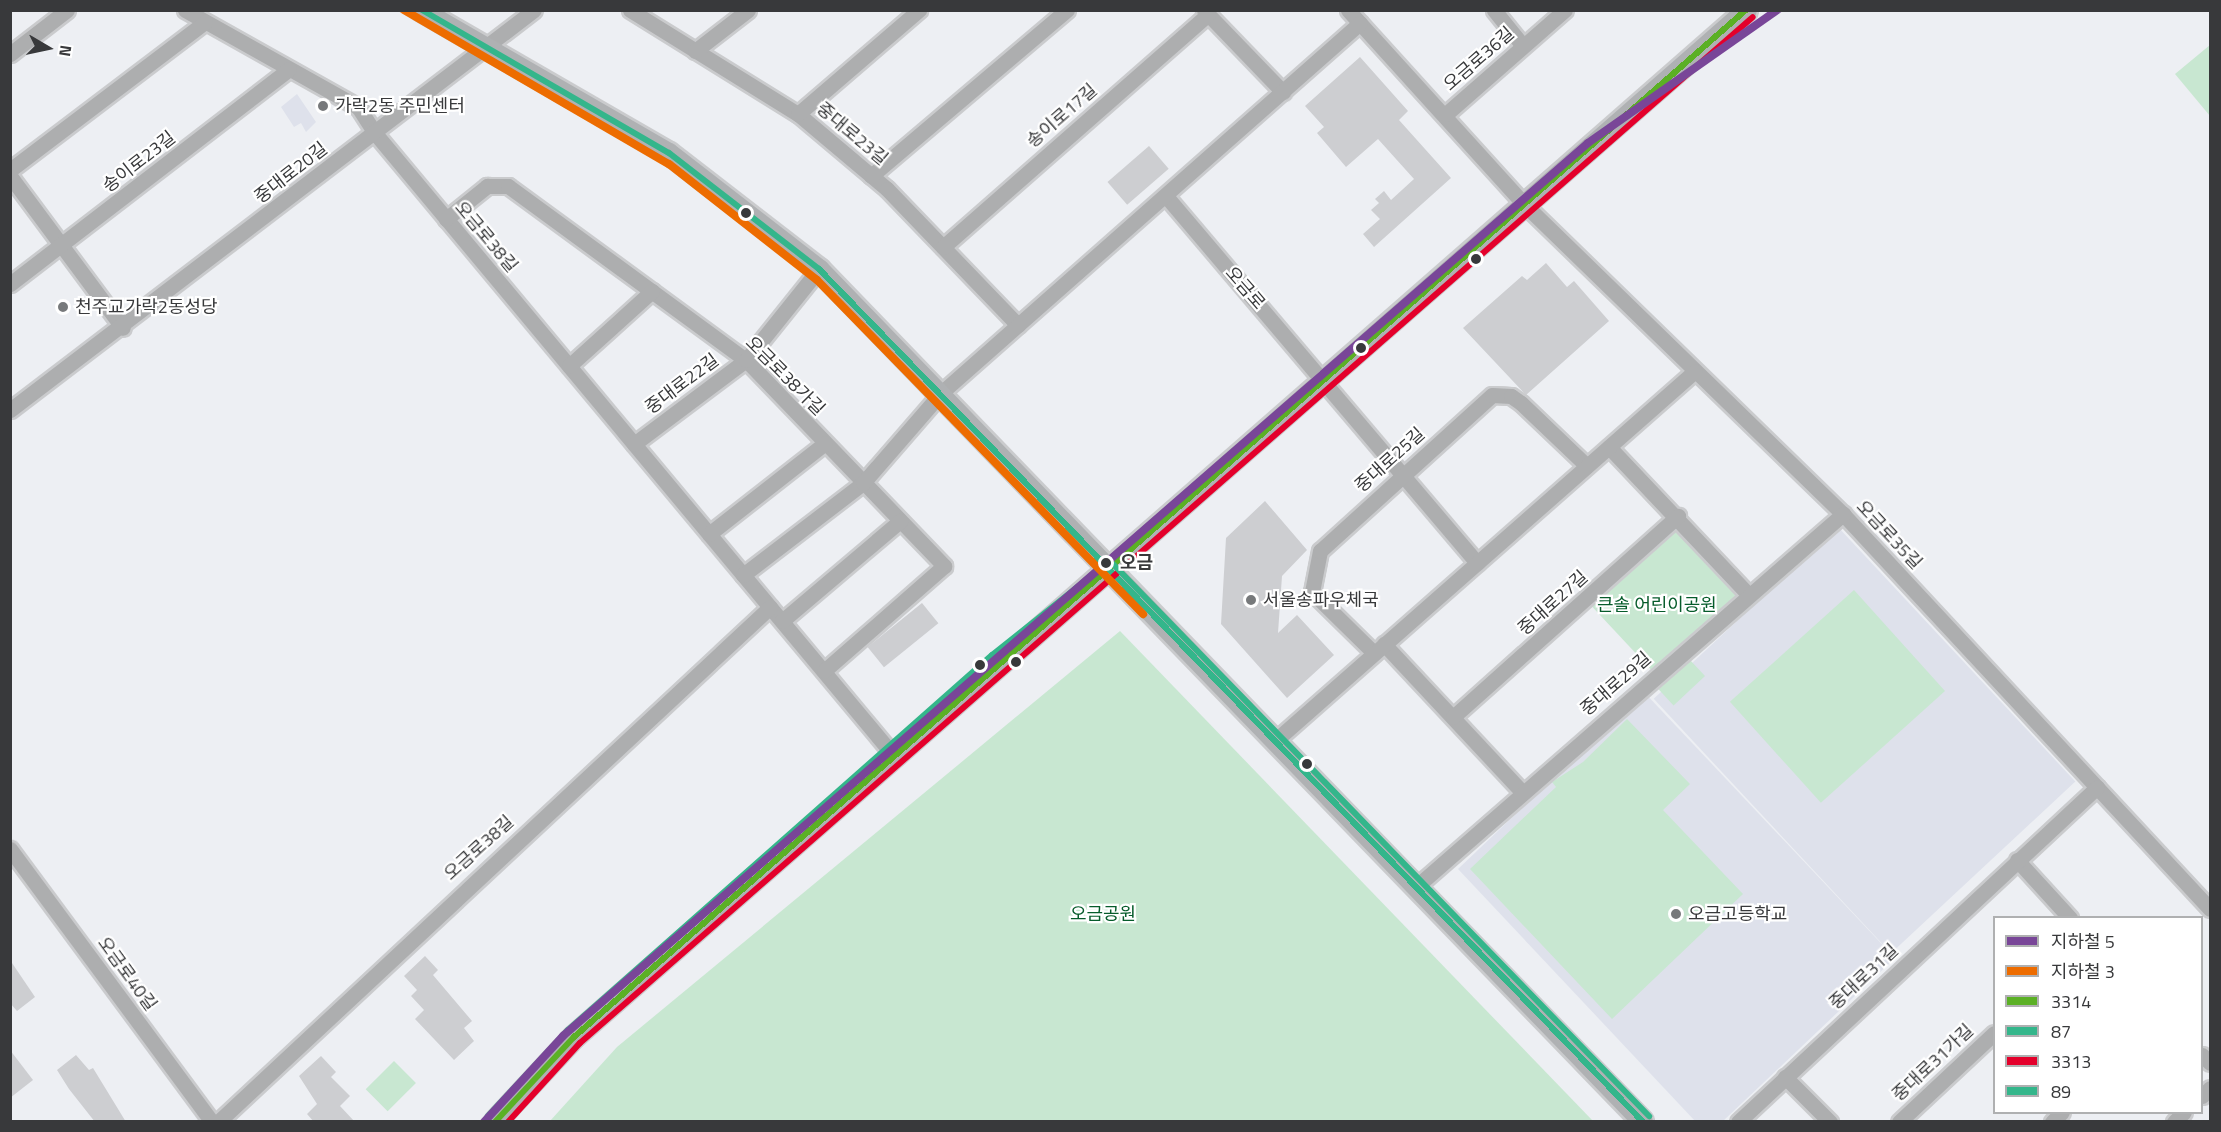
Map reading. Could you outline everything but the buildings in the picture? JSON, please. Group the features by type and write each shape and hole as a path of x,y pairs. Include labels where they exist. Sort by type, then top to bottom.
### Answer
{"main road":[{"path":"421,10 484,50 669,153 819,269 1417,886 1642,1122"},
{"path":"495,1122 574,1036 1110,570 1323,380 1747,10"}],"street":[{"path":"10,54 67,10"},
{"path":"185,10 358,107 374,132"},
{"name":"중대로20길","path":"10,410 123,328 534,10"},
{"name":"중대로23길","path":"630,10 798,114 872,176 1018,325"},
{"path":"695,51 747,10"},
{"path":"798,114 919,10"},
{"path":"872,176 1067,10"},
{"name":"오금로36길","path":"1348,10 1446,114 1524,204"},
{"path":"1494,10 1523,46"},
{"name":"오금로36길","path":"1446,114 1565,10"},
{"name":"송이로17길","path":"943,247 1206,12 1283,92"},
{"path":"10,170 205,22"},
{"path":"743,575 863,483 941,393 1360,23"},
{"name":"송이로23길","path":"10,284 63,247 289,69"},
{"name":"오금로38길","path":"374,132 894,756"},
{"path":"10,176 123,328"},
{"name":"오금로38가길","path":"446,219 487,186 508,186 746,360 944,566 824,671"},
{"name":"오금로","path":"1166,196 1477,563"},
{"name":"오금로35길","path":"1524,204 1843,514 2209,904"},
{"name":"중대로22길","path":"634,444 746,360 819,269"},
{"path":"569,366 652,291"},
{"path":"1276,740 1695,371"},
{"name":"중대로25길","path":"1521,791 1453,717 1312,592 1313,574 1320,551 1401,475 1492,395 1510,396 1521,403 1587,466"},
{"path":"709,534 825,443"},
{"path":"1609,447 1678,516 1747,593"},
{"name":"중대로29길","path":"1417,886 1521,791 1747,593 1843,514"},
{"name":"중대로27길","path":"1453,717 1678,516"},
{"path":"782,621 900,521"},
{"name":"오금로38길","path":"218,1122 770,607"},
{"name":"중대로31길","path":"1738,1122 2097,787"},
{"name":"오금로40길","path":"10,849 212,1122"},
{"path":"2017,860 2068,916"},
{"name":"중대로31가길","path":"1899,1122 1993,1035"},
{"path":"1785,1077 1830,1122"}],"shaded area":[{"path":"297,94 316,122 306,132 301,123 294,127 281,107"},
{"path":"1838,527 2075,782 1891,953 1654,699"},
{"name":"오금고등학교","path":"1644,692 1895,958 1723,1121 1695,1121 1458,869"}],"green space":[{"path":"2210,45 2210,116 2175,74"},
{"name":"큰솔 어린이공원","path":"1676,522 1741,592 1654,673 1589,603"},
{"path":"1854,590 1945,691 1821,803 1730,702"},
{"name":"오금공원","path":"1120,631 1593,1121 550,1121 617,1047"},
{"path":"1690,660 1705,676 1674,705 1659,689"},
{"path":"1627,719 1690,784 1663,810 1743,894 1612,1019 1470,869 1556,787 1552,782 1583,762"},
{"path":"394,1061 416,1083 388,1111 366,1089"}],"metro line":[{"name":"3","path":"404,10 669,164 817,280 1143,614"},
{"name":"5","path":"484,1122 563,1036 1588,143 1777,10"}],"transit line":[{"name":"87","path":"422,10 669,153 819,269 1643,1122"},
{"name":"3314","path":"495,1122 574,1037 1746,10"},
{"name":"3313","path":"508,1122 580,1043 1753,17"},
{"name":"89","path":"488,1116 568,1030 992,655 1110,561 1649,1116"}],"place":[{"name":"가락2동 주민센터","path":"323,106"},
{"name":"천주교가락2동성당","path":"63,307"},
{"name":"오금","path":"1106,563"},
{"name":"서울송파우체국","path":"1251,600"},
{"name":"오금고등학교","path":"1676,914"}]}
